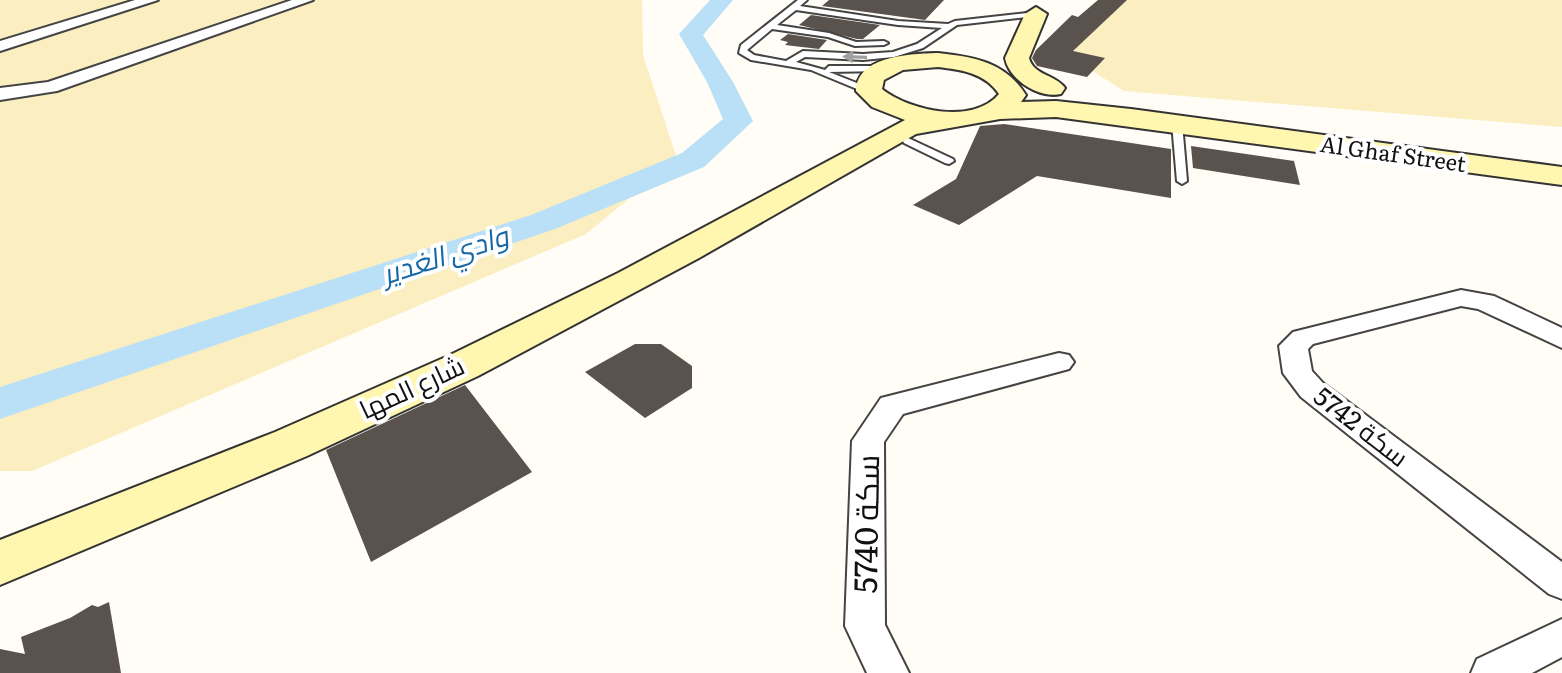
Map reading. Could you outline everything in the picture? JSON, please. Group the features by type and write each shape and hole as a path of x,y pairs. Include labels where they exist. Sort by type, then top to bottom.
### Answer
{"street":[{"path":"0,46 151,0"},
{"path":"0,94 51,87 306,0"},
{"path":"891,54 912,61 938,60 993,44 1045,7"},
{"path":"1045,7 1015,54 1021,68 1043,84 1063,92 1168,120"},
{"path":"993,44 990,66 1001,89"},
{"name":"شارع المها","path":"809,183 877,125 882,112 869,82 891,54"},
{"path":"938,60 1001,89 1056,109 1168,120"},
{"path":"1001,89 1068,104 1168,120"},
{"path":"875,96 916,115 944,119 971,117 1001,89"},
{"path":"860,155 971,124 1001,120 1131,117"},
{"name":"شارع المها","path":"0,563 274,451 460,367 612,292 906,128 944,119"},
{"name":"Al Ghaf Street","path":"1168,120 1562,176"},
{"name":"سكة 5742","path":"1562,339 1485,302 1461,298 1303,338 1293,346 1298,373 1312,390 1562,583"},
{"name":"سكة 5740","path":"888,673 865,626 868,441 892,406 1059,362"},
{"path":"1492,673 1562,637"}],"lane":[{"path":"803,0 742,51 751,57 813,68 875,96"},
{"path":"794,7 898,23 947,26 1045,7"},
{"path":"891,54 882,39 898,23"},
{"path":"770,26 829,35 891,54"},
{"path":"813,68 920,46 947,26"},
{"path":"787,64 803,54 863,57 891,54"},
{"path":"1168,120 1182,181"},
{"path":"908,141 949,161"}],"sand":[{"path":"0,0 642,0 643,55 677,159 586,234 32,471 0,471"},
{"path":"1105,0 1562,0 1562,127 1124,91 1072,58 1091,8"}],"building":[{"path":"829,0 944,0 925,20 822,6"},
{"path":"1098,0 1127,0 1073,51 1105,58 1087,77 1037,66 1032,58 1036,50 1072,15 1078,17"},
{"path":"811,15 880,25 863,39 857,39 799,25"},
{"path":"788,34 827,40 819,49 785,45 788,42 780,40"},
{"path":"1004,124 1171,149 1171,198 1037,176 959,225 913,205 956,179 980,126"},
{"path":"1191,146 1294,161 1300,185 1193,168"},
{"path":"635,344 661,344 692,366 692,388 645,418 585,372"},
{"path":"465,385 532,472 371,562 326,450"},
{"path":"109,602 121,673 0,673 0,649 25,654 21,637 70,618 92,605 98,607"}],"waterway":[{"name":"وادي الغدير","path":"0,403 543,222 693,160 738,121 720,82 691,34 722,0"}]}
